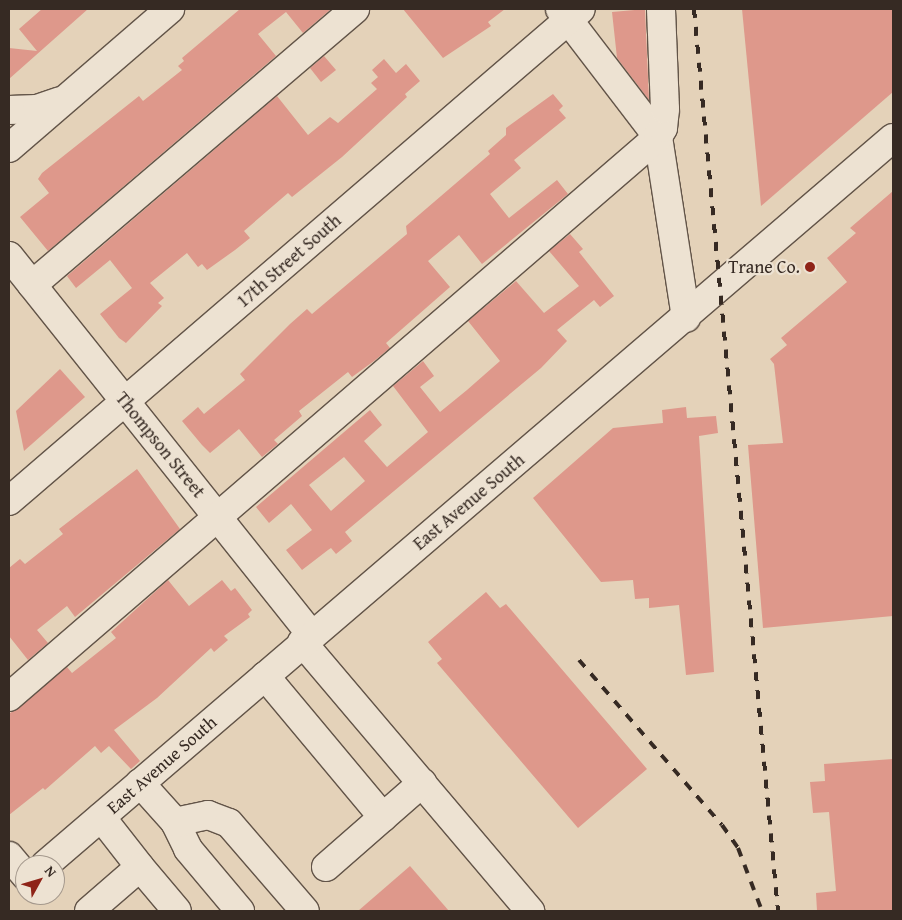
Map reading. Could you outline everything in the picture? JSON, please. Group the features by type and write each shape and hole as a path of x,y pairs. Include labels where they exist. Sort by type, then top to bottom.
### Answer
{"street":[{"path":"32,285 355,9"},
{"path":"9,697 658,137 663,128 665,110 660,9"},
{"path":"9,148 165,10"},
{"path":"570,12 658,137 686,318"},
{"name":"17th Street South","path":"9,501 125,402 570,12"},
{"path":"9,110 37,109 64,100"},
{"name":"East Avenue South","path":"57,855 307,639 686,318 893,138"},
{"name":"Thompson Street","path":"9,256 218,517 307,639 422,783 530,911"},
{"path":"265,676 383,817"},
{"path":"140,783 175,822 188,849 240,911"},
{"path":"326,867 422,783"},
{"path":"175,822 208,815 229,823 305,911"},
{"path":"101,817 175,910"},
{"path":"89,911 140,867"}],"building":[{"path":"42,9 88,9 9,79 9,48 37,51 19,29"},
{"path":"240,9 331,9 303,33 286,12 258,34 276,56 48,251 20,217 49,193 38,179 42,173 139,96 143,101 182,70 178,66 184,61 182,58"},
{"path":"403,9 505,9 488,22 491,26 443,58"},
{"path":"646,9 649,100 617,58 612,12"},
{"path":"742,9 893,9 893,92 761,206"},
{"path":"324,56 336,70 321,82 310,68"},
{"path":"384,59 396,73 406,64 420,81 405,94 407,97 342,157 292,197 288,193 244,231 250,238 235,250 207,270 202,264 198,267 187,253 150,283 164,298 158,303 162,306 126,343 119,338 100,314 132,288 110,260 76,288 67,276 277,96 308,135 330,117 338,123 377,89 371,83 378,77 372,70"},
{"path":"553,94 563,106 559,110 566,118 514,160 521,168 490,194 509,218 557,180 568,194 482,264 459,235 428,261 450,287 386,343 390,348 352,377 348,372 299,411 302,416 274,440 278,444 262,457 239,429 210,453 182,421 198,407 204,414 245,380 240,374 290,324 307,309 312,314 407,234 406,226 490,154 488,151 506,135 506,128"},
{"path":"893,191 893,616 763,628 748,445 783,443 774,364 770,359 787,345 781,338 847,282 827,258 856,233 850,228"},
{"path":"570,234 583,249 579,252 614,296 600,307 594,300 557,330 567,341 541,368 345,532 352,541 336,554 331,548 302,570 286,550 312,530 291,504 269,523 256,507 370,410 382,425 364,441 387,467 428,432 393,386 423,361 434,376 420,387 440,412 467,390 500,361 468,321 516,281 544,313 579,286 549,251","holes":["344,457 365,481 331,511 309,485"]},
{"path":"60,369 85,397 24,451 16,411"},
{"path":"686,407 687,418 716,416 718,433 699,436 714,672 686,675 679,605 649,608 649,598 635,599 633,580 601,582 533,498 613,428 663,423 662,410"},
{"path":"137,469 180,529 75,617 67,606 37,630 48,643 28,660 9,636 9,568 20,559 25,564 63,534 59,529"},
{"path":"168,580 189,606 222,580 231,591 235,588 252,610 248,614 250,617 224,636 228,640 214,652 211,648 157,698 114,730 140,761 131,769 109,746 101,753 95,746 45,790 43,788 9,815 9,714 67,667 72,673 116,638 111,632"},
{"path":"486,592 500,608 506,604 647,769 578,828 437,663 442,659 428,642"},
{"path":"893,759 893,911 817,911 816,893 836,891 829,812 813,813 810,782 825,781 824,764"},
{"path":"410,866 449,911 358,911"}],"railway":[{"path":"694,9 778,911"},
{"path":"579,660 722,825 738,848 762,911"}],"place":[{"name":"Trane Co.","path":"810,267"}]}
